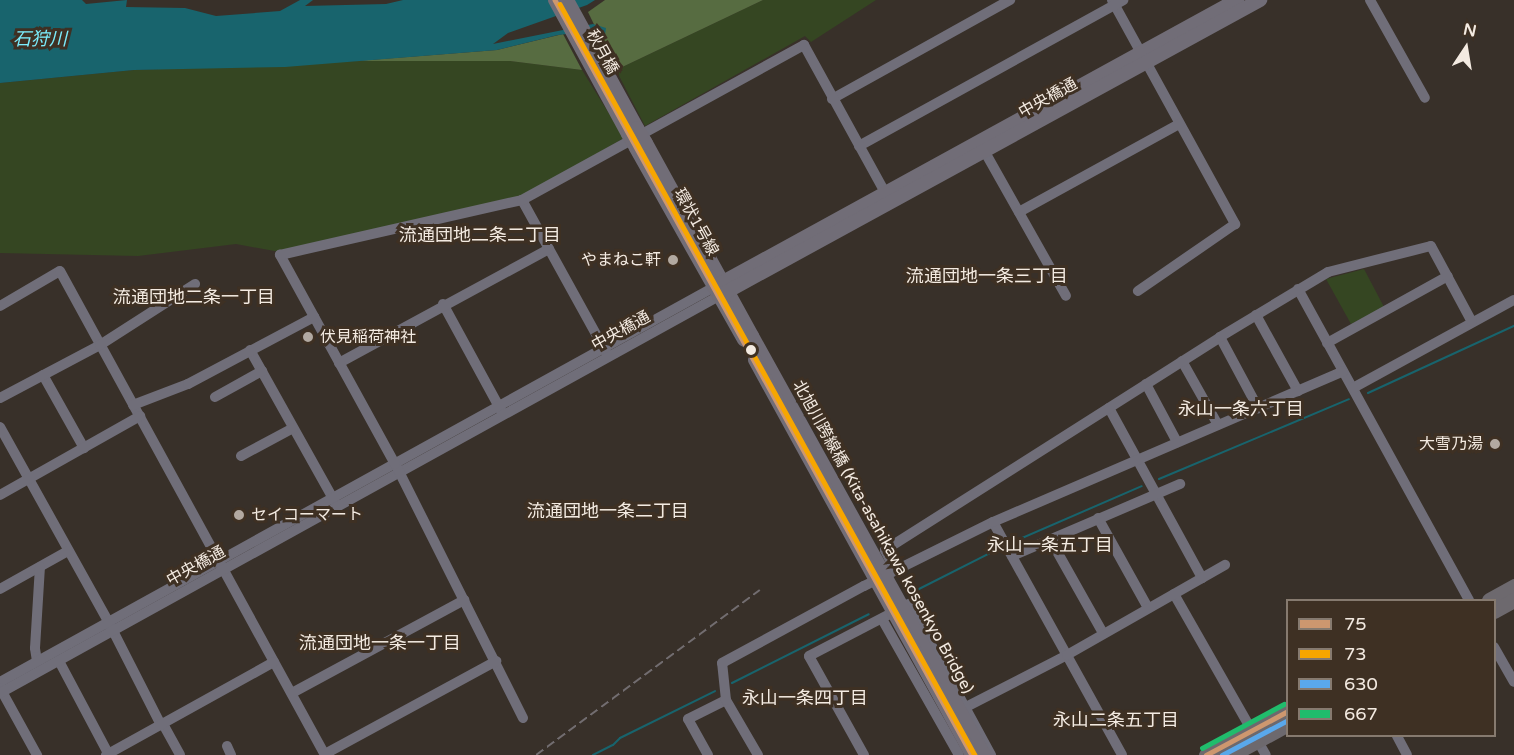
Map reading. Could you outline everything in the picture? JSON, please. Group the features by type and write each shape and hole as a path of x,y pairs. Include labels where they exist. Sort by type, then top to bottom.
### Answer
{"highway":[{"path":"1490,599 1514,586"},
{"path":"1496,610 1514,600"},
{"path":"1231,755 1286,712"},
{"path":"1206,755 1286,724"}],"main road":[{"name":"秋月橋","path":"555,0 629,124"},
{"name":"秋月橋","path":"567,0 629,124"},
{"name":"中央橋通","path":"1143,58 1237,0"},
{"name":"中央橋通","path":"721,289 1143,58 1260,0"},
{"name":"環状1号線","path":"629,124 748,338"},
{"name":"北旭川跨線橋 (Kita-asahikawa kosenkyo Bridge)","path":"748,338 972,755"},
{"name":"北旭川跨線橋 (Kita-asahikawa kosenkyo Bridge)","path":"748,338 984,755"}],"street":[{"path":"832,99 1010,0"},
{"path":"1370,0 1425,98"},
{"path":"859,146 1116,2 1143,58 1235,224 1138,291"},
{"path":"523,718 397,469 280,255 522,200 804,45 889,199"},
{"path":"1019,212 1179,124"},
{"path":"982,147 1066,296"},
{"path":"522,200 606,352"},
{"path":"895,570 885,550 1220,337 1328,272 1431,246 1472,322"},
{"path":"339,363 443,304 549,249"},
{"path":"0,306 60,271 325,755 495,661"},
{"path":"1327,343 1448,276"},
{"path":"0,398 100,345 195,284"},
{"name":"中央橋通","path":"1,689 37,661 110,626 721,289"},
{"path":"1298,290 1468,599"},
{"path":"1353,388 1514,300"},
{"path":"443,304 501,411"},
{"path":"1256,315 1298,391"},
{"path":"133,405 188,384 314,317"},
{"path":"1220,337 1257,408"},
{"path":"250,350 335,502"},
{"path":"1182,361 1218,425"},
{"path":"215,398 262,371"},
{"path":"758,755 726,700 722,663 895,570 993,522 1343,371"},
{"path":"44,375 84,448"},
{"path":"1146,384 1177,442"},
{"path":"1109,408 1202,578"},
{"path":"0,495 140,416"},
{"path":"0,427 5,445 30,479 180,755"},
{"path":"241,456 293,428"},
{"path":"1012,556 1180,484"},
{"path":"1098,518 1148,608"},
{"path":"993,522 1122,755"},
{"path":"1050,539 1102,633"},
{"path":"0,589 68,551"},
{"path":"966,708 1067,656 1102,633 1225,565"},
{"path":"37,661 35,648 40,567"},
{"path":"1174,594 1266,755"},
{"path":"292,693 464,600"},
{"path":"864,755 809,656 909,604 992,755"},
{"path":"882,619 959,755"},
{"name":"中央橋通","path":"1,689 59,662 110,626"},
{"path":"1496,650 1514,682"},
{"path":"59,662 107,755 274,662"},
{"path":"1,689 37,755"},
{"path":"708,755 688,719 726,700"},
{"path":"1398,737 1407,755"}],"green space":[{"path":"605,0 763,0 616,70 588,12"},
{"path":"763,0 876,0 811,42 805,36 645,126 616,70"},
{"path":"563,34 582,70 510,61 356,61 497,50"},
{"path":"356,61 510,61 582,70 624,138 520,198 280,252 236,244 138,256 0,253 0,83 134,70"},
{"path":"1364,269 1384,307 1351,324 1326,279"}],"water":[{"name":"石狩川","path":"0,0 82,0 86,4 127,0 126,7 185,8 216,16 280,11 300,0 313,0 305,6 386,4 403,0 595,0 587,5 508,33 493,44 593,24 606,28 605,35 594,31 558,35 497,50 285,67 134,70 0,83"}],"waterway":[{"path":"1368,393 1514,326"},
{"path":"1159,479 1349,399"},
{"path":"1015,541 1142,486"},
{"path":"913,592 998,549"},
{"path":"732,683 869,614"},
{"path":"593,755 613,745 620,738 715,691"}],"railway":[{"path":"536,755 760,590"}],"transit line":[{"name":"75","path":"555,0 972,755"},
{"name":"73","path":"560,4 975,755"},
{"name":"667","path":"1202,748 1284,704"},
{"name":"75","path":"1206,755 1286,712"},
{"name":"630","path":"1222,755 1286,721"}],"place":[{"name":"やまねこ軒","path":"673,260"},
{"name":"伏見稲荷神社","path":"308,337"},
{"name":"大雪乃湯","path":"1495,444"},
{"name":"セイコーマート","path":"239,515"}],"district":[{"name":"流通団地二条二丁目","path":"480,235"},
{"name":"流通団地一条三丁目","path":"987,276"},
{"name":"流通団地二条一丁目","path":"194,297"},
{"name":"永山一条六丁目","path":"1241,409"},
{"name":"流通団地一条二丁目","path":"608,511"},
{"name":"永山一条五丁目","path":"1050,545"},
{"name":"流通団地一条一丁目","path":"380,643"},
{"name":"永山一条四丁目","path":"805,698"},
{"name":"永山二条五丁目","path":"1116,720"}]}
